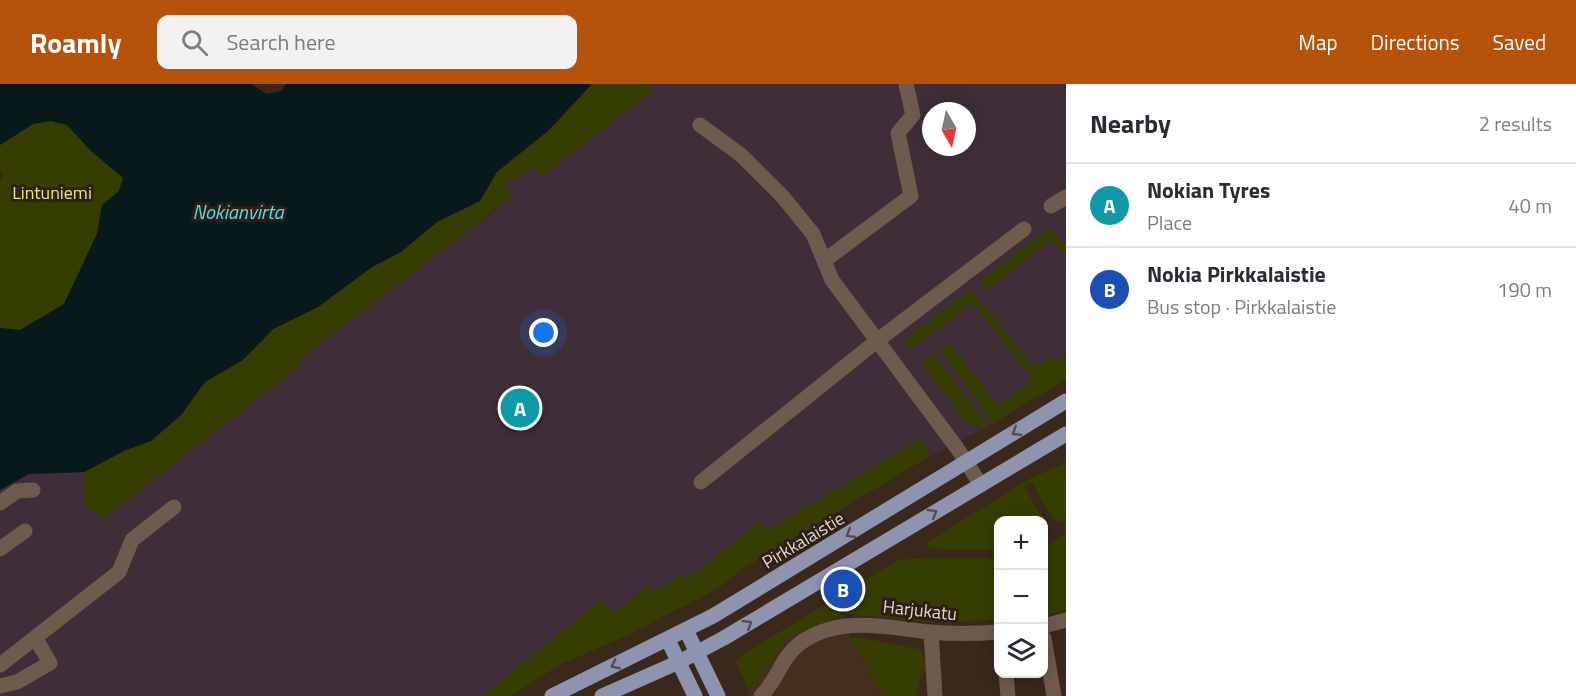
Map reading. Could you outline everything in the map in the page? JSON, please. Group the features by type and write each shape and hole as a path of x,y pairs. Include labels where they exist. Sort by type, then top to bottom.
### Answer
{"main road":[{"name":"Pirkkalaistie","path":"552,696 668,640 760,589 1066,401"},
{"path":"602,696 697,653 1066,434"},
{"path":"686,630 718,696"},
{"path":"668,640 695,696"}],"street":[{"path":"825,260 911,196 898,133 913,115 906,84"},
{"path":"700,125 741,155 783,197 813,234 832,280 968,463 981,484"},
{"path":"1051,206 1066,197"},
{"path":"701,482 878,340 1024,229"},
{"path":"0,503 17,492 33,490"},
{"path":"0,664 36,639 119,572 132,540 174,507"},
{"path":"0,549 25,531"},
{"path":"1048,625 1066,620"},
{"name":"Harjukatu","path":"761,696 789,653 801,643 834,628 863,624 931,632 967,634 994,632"},
{"path":"931,632 935,696"},
{"path":"0,686 18,682 50,663 36,639"},
{"path":"1048,661 1054,696"},
{"path":"1006,678 1008,696"}],"shaded area":[{"path":"651,84 1066,84 1066,247 1049,227 987,290 1052,239 1066,256 1066,354 1056,362 1050,355 1034,368 971,289 904,341 912,350 972,301 1034,379 999,406 949,343 940,350 994,423 989,426 934,356 975,427 983,429 928,457 929,451 919,439 767,532 759,523 684,581 679,575 655,593 648,586 612,613 601,600 482,696 0,696 0,490 29,474 84,472 85,505 301,365 301,358 512,198 504,184 535,166 541,177 651,92"},
{"path":"845,614 850,638 882,696 748,696 748,688 754,687 769,661 789,637"}],"green space":[{"path":"592,84 651,84 651,92 541,177 534,166 505,184 512,197 301,358 301,365 103,519 85,505 84,472 126,450 151,441 181,415 205,382 243,360 273,329 318,307 372,267 401,252 437,222 479,201 497,172 549,130"},
{"name":"Lintuniemi","path":"51,121 68,125 91,151 123,177 119,191 102,205 97,234 64,304 20,330 0,328 0,181 3,176 0,170 0,145 33,124"},
{"path":"1050,227 1066,247 1066,256 1051,239 987,290 980,282"},
{"path":"971,289 1034,368 1050,355 1056,362 1066,354 1066,379 994,423 940,350 949,343 999,406 1033,379 972,302 911,350 904,341"},
{"path":"934,355 989,426 983,429 965,421 922,364"},
{"path":"920,439 929,451 928,457 742,569 719,588 622,638 559,665 511,696 482,696 601,600 613,613 649,586 655,593 680,574 685,581 759,522 767,531"},
{"path":"1066,463 1066,522 1053,520 1032,482 1024,487 1042,516 994,516 994,549 948,550 927,547 927,542 1031,478"},
{"path":"1066,533 1066,610 1048,615 1048,570 1048,545"},
{"path":"994,558 994,620 926,622 845,614 789,637 769,661 754,687 748,688 736,663 737,658 898,560"},
{"path":"850,638 862,638 922,650 927,670 920,676 918,696 882,696"}],"water":[{"name":"Nokianvirta","path":"0,84 251,84 267,94 281,91 286,84 592,84 549,130 497,172 480,201 437,222 401,252 372,267 318,307 273,329 243,360 205,382 181,415 151,441 126,450 84,472 29,474 0,490 0,328 20,330 64,304 97,234 102,205 119,191 123,178 91,151 67,125 51,121 33,124 0,145"}],"place":[{"name":"Nokian Tyres","path":"520,408"},
{"name":"Nokia Pirkkalaistie","path":"843,589"}]}
